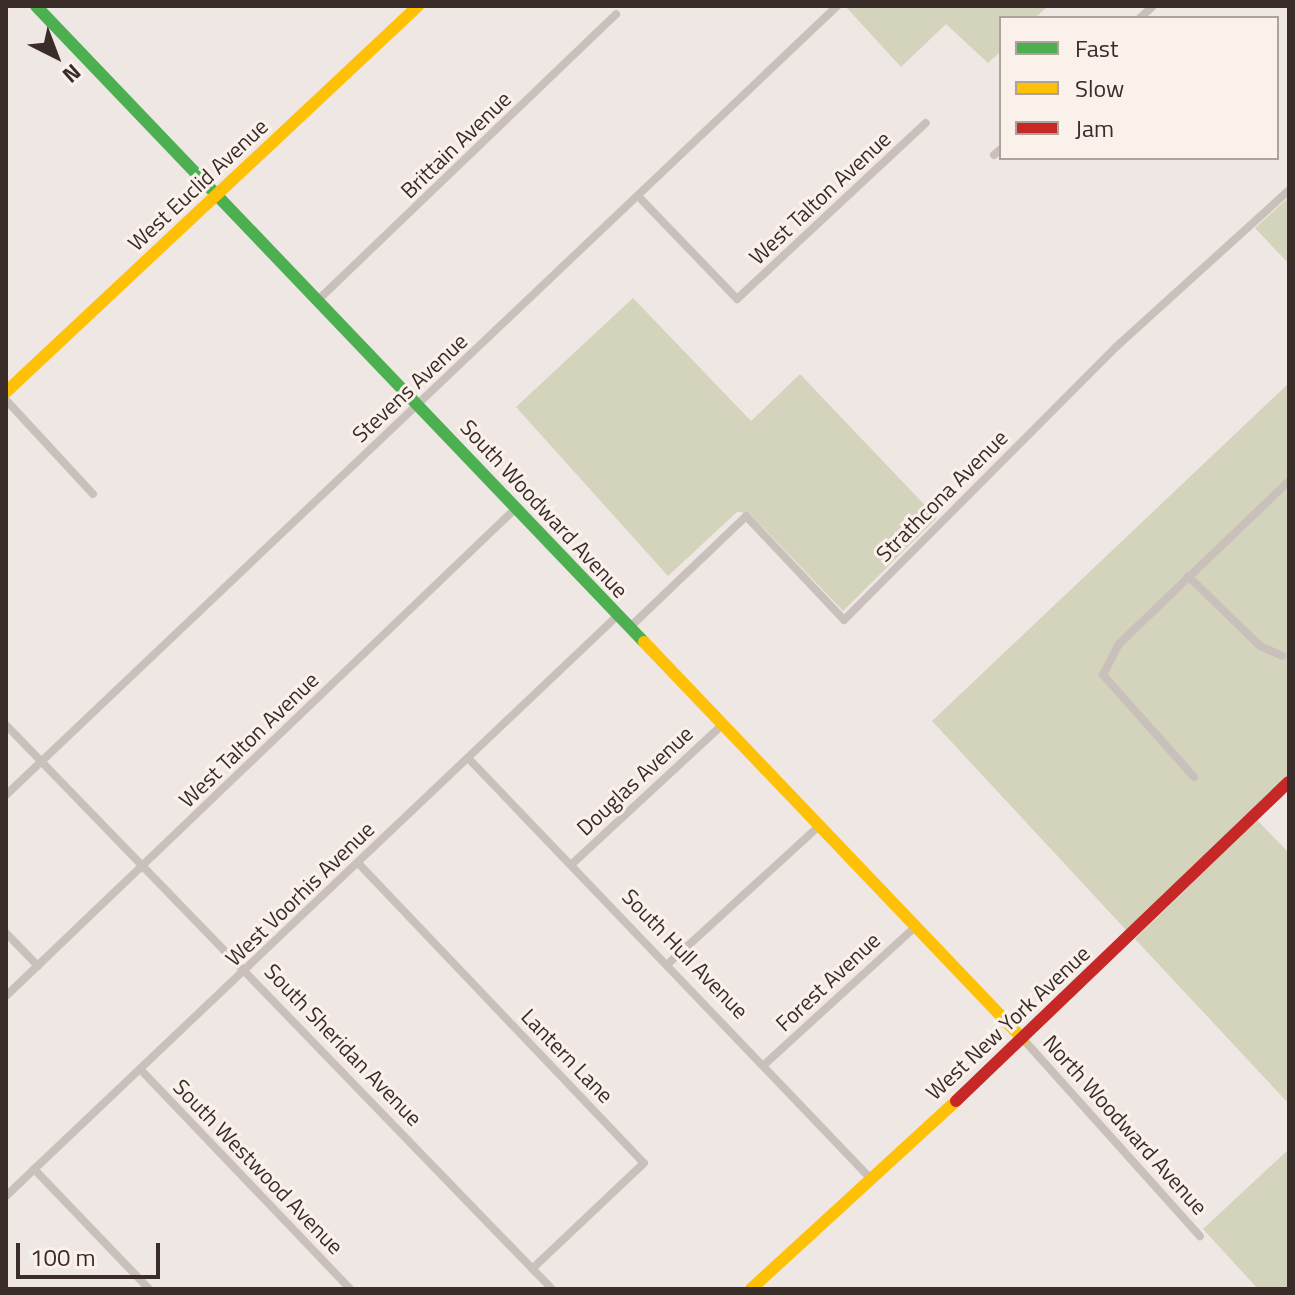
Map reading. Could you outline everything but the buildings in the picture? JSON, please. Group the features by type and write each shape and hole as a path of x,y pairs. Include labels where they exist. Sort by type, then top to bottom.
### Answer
{"street":[{"name":"South Woodward Avenue","path":"36,6 219,194 617,616 1023,1039"},
{"name":"West Euclid Avenue","path":"6,392 418,6"},
{"name":"Stevens Avenue","path":"6,795 837,6"},
{"name":"Brittain Avenue","path":"318,300 616,14"},
{"name":"West Talton Avenue","path":"638,196 737,299 926,123"},
{"name":"Strathcona Avenue","path":"629,628 746,516 844,620 1116,347 1289,190"},
{"path":"6,400 93,494"},
{"path":"1194,777 1103,675 1119,644 1289,481"},
{"name":"West Talton Avenue","path":"6,996 516,508"},
{"path":"1188,576 1260,646 1282,656"},
{"name":"West Voorhis Avenue","path":"6,1196 617,616"},
{"name":"South Sheridan Avenue","path":"6,725 247,970 552,1289"},
{"name":"Douglas Avenue","path":"572,864 722,725"},
{"name":"South Hull Avenue","path":"469,759 669,963 871,1179"},
{"name":"West New York Avenue","path":"753,1288 1023,1039 1289,782"},
{"path":"669,963 819,826"},
{"name":"Lantern Lane","path":"358,863 644,1163 532,1269"},
{"name":"Forest Avenue","path":"765,1064 915,927"},
{"path":"6,933 38,966"},
{"name":"North Woodward Avenue","path":"1023,1039 1200,1236"},
{"name":"South Westwood Avenue","path":"140,1069 350,1289"},
{"path":"34,1169 149,1289"}],"green space":[{"path":"845,6 1048,6 1037,16 999,16 999,53 988,63 946,24 901,67"},
{"path":"1289,197 1289,264 1255,228"},
{"path":"633,298 751,421 800,374 937,518 843,611 749,513 737,512 668,576 516,407"},
{"path":"1289,383 1289,774 1127,931 932,721"},
{"path":"1257,820 1289,853 1289,1104 1135,939"},
{"path":"1289,1149 1289,1289 1258,1289 1203,1229"}],"traffic: fast":[{"path":"36,6 644,642"}],"traffic: slow":[{"path":"6,392 418,6"},
{"path":"644,642 1023,1039"},
{"path":"751,1289 956,1101"}],"traffic: jam":[{"path":"956,1101 1289,782"}]}
